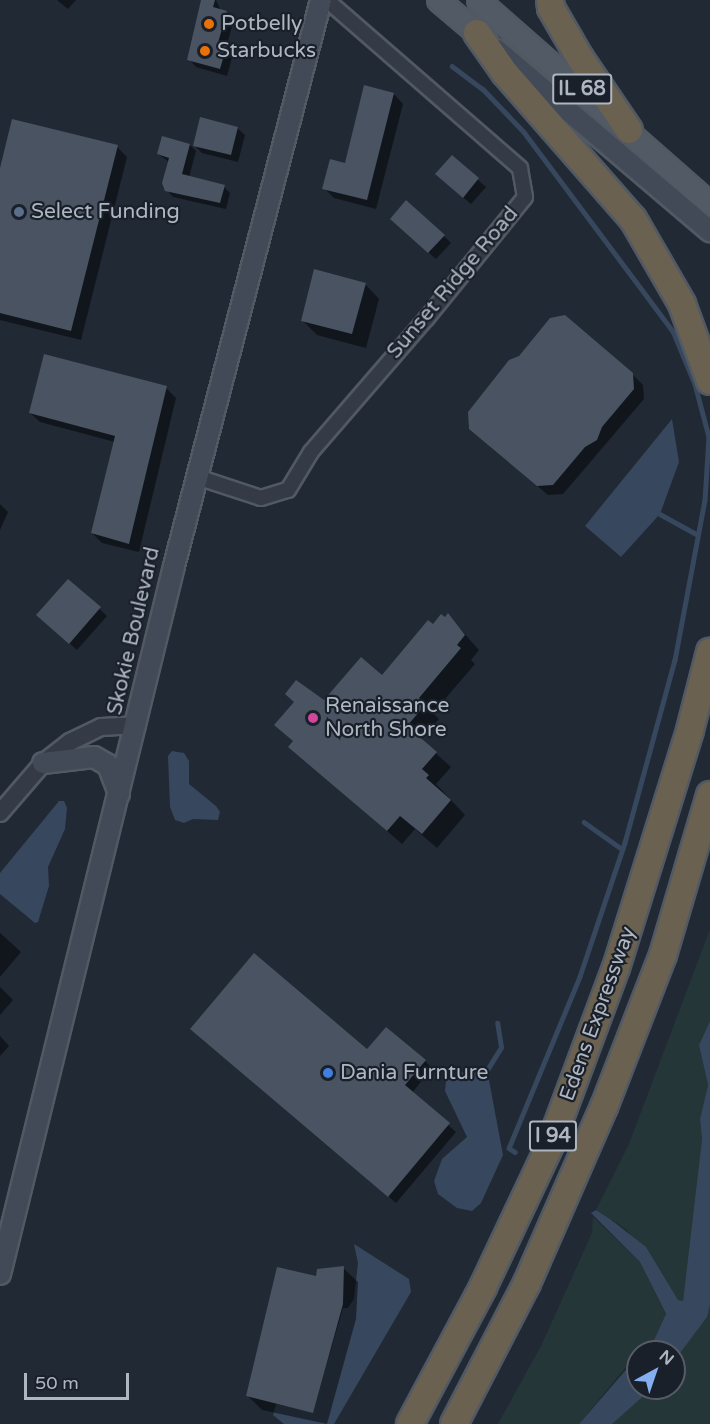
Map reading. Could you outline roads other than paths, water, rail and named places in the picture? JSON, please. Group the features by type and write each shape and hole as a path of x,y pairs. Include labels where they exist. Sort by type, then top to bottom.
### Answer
{"highway":[{"path":"550,0 550,8 580,58 630,130"},
{"path":"477,33 505,73 633,219 682,304 710,381"},
{"name":"Edens Expressway","path":"410,1424 483,1287 550,1145 616,968 690,730 710,652"},
{"name":"Edens Expressway","path":"454,1424 526,1283 604,1107 663,955 710,795"}],"main road":[{"name":"Skokie Boulevard","path":"0,1274 197,477 321,0"},
{"path":"438,0 710,231"},
{"name":"IL 68","path":"478,0 630,130 710,204"},
{"path":"43,763 94,757 108,765 120,795"}],"street":[{"name":"Sunset Ridge Road","path":"197,477 261,498 288,490 310,452 426,319 525,197 520,168 327,0"},
{"path":"0,813 43,763 70,742 101,727 137,725"}],"water":[{"path":"672,419 679,462 660,514 621,557 585,526"},
{"path":"172,751 184,753 189,761 189,784 216,806 220,812 218,820 193,819 184,823 175,820 170,807 168,756"},
{"path":"59,801 64,801 67,808 65,829 48,867 49,886 38,922 35,923 0,894 0,873"},
{"path":"710,1021 710,1304 707,1317 686,1345 686,1340 654,1340 666,1314 640,1262 591,1213 596,1210 646,1247 678,1300 683,1301 702,1139 700,1119 708,1085 699,1045"},
{"path":"470,1068 489,1080 503,1155 481,1203 472,1211 457,1208 438,1194 434,1181 442,1159 467,1137 445,1091 446,1081"},
{"path":"354,1244 409,1279 411,1292 334,1424 284,1424 273,1415 276,1404 313,1412 343,1308 348,1308 354,1299 358,1263"},
{"path":"626,1370 626,1400 639,1400 612,1424 579,1424"}],"waterway":[{"path":"452,66 483,89 524,132 673,331 695,384 709,437 705,500 675,660 625,843 580,977 509,1148 515,1152"},
{"path":"660,514 698,535"},
{"path":"584,822 622,849"},
{"path":"482,1078 501,1047 497,1023"}],"place":[{"name":"Potbelly","path":"209,24"},
{"name":"Starbucks","path":"205,51"},
{"name":"Select Funding","path":"19,212"},
{"name":"Renaissance North Shore","path":"313,718"},
{"name":"Dania Furnture","path":"328,1073"}]}
